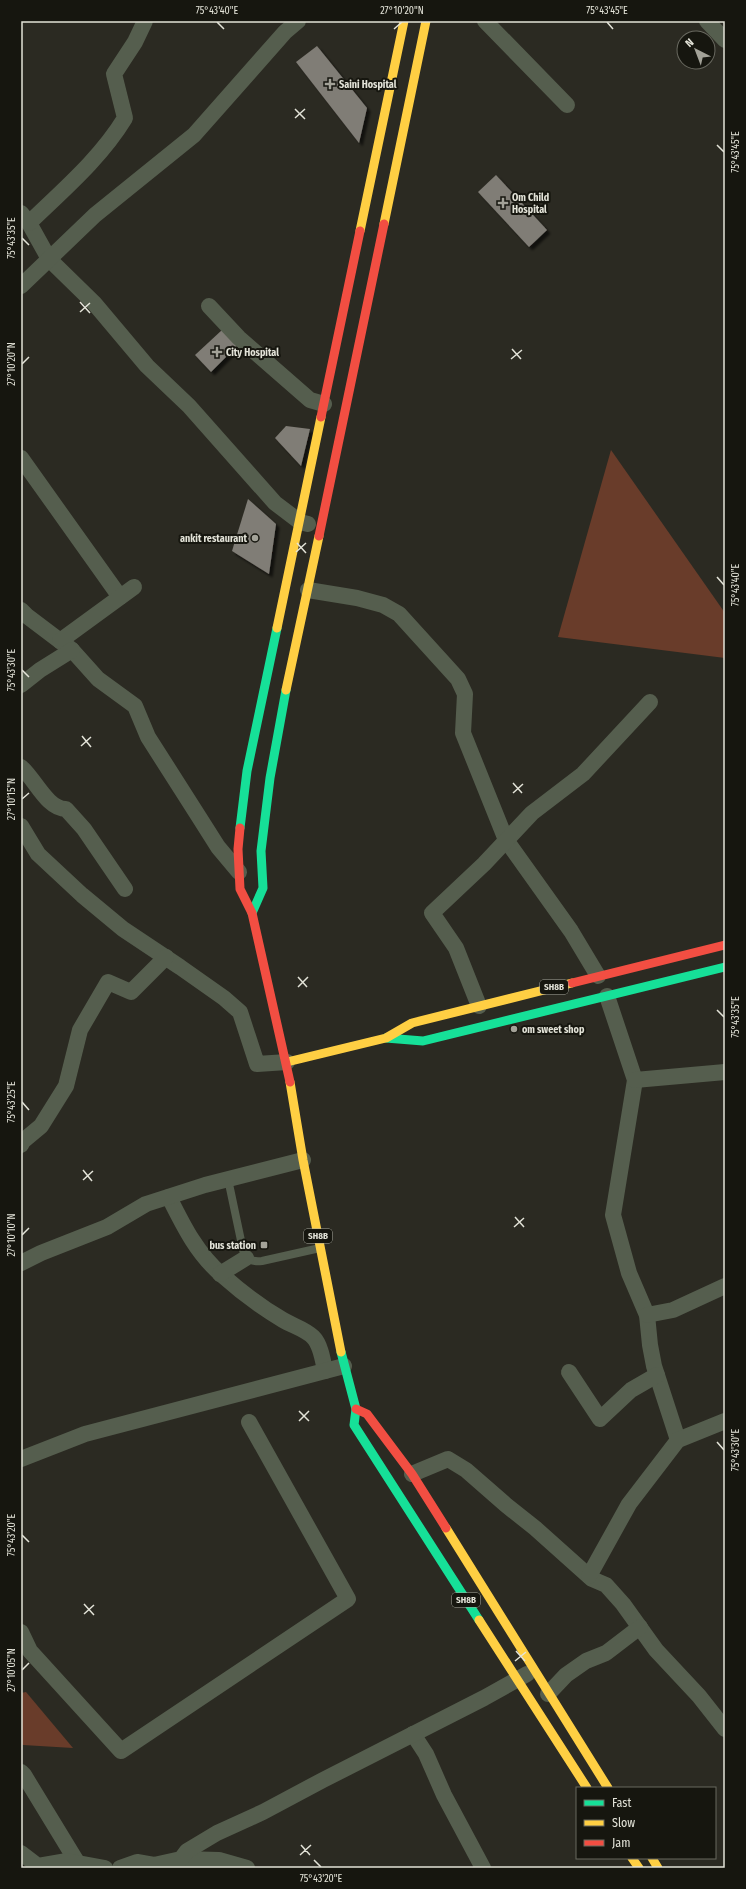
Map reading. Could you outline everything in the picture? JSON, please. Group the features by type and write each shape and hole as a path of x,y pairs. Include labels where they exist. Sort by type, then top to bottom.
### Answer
{"main road":[{"path":"252,913 263,888 261,851 283,654 300,522 404,21"},
{"path":"287,1062 252,913 240,889 238,849 247,771 283,654 308,590 426,21"},
{"name":"SH8B","path":"586,1787 354,1425 356,1409 344,1366 303,1160 287,1062 386,1038 412,1023 725,945"},
{"name":"SH8B","path":"386,1038 423,1041 725,967"},
{"name":"SH8B","path":"356,1409 367,1414 412,1474 607,1787"},
{"path":"633,1859 639,1868"},
{"path":"653,1859 658,1868"}],"street":[{"path":"145,21 135,42 114,74 125,118 113,139 92,161 25,218 49,259 94,303 148,366 189,406 275,503 300,522 322,528"},
{"path":"21,286 95,215 194,135 285,32 298,21"},
{"path":"485,21 567,105"},
{"path":"708,21 725,40"},
{"path":"209,306 239,338 310,400 324,404"},
{"path":"21,458 120,597"},
{"path":"21,685 40,670 120,597 134,587"},
{"path":"308,590 357,598 383,605 399,614 458,679 465,694 464,733 506,840 571,931 598,976"},
{"path":"21,610 66,646 98,678 135,706 148,737 198,817 218,847 239,872"},
{"path":"478,1006 456,948 432,913 532,813 583,774 650,702"},
{"path":"21,767 28,773 53,806 59,809 66,809 84,829 125,889"},
{"path":"21,826 38,854 123,929 224,998 240,1012 257,1064 287,1062"},
{"path":"21,1145 23,1141 41,1126 66,1086 80,1030 108,982 131,992 166,957"},
{"path":"607,996 635,1080 613,1215 629,1273 647,1315 650,1345 657,1375 678,1440"},
{"path":"635,1080 725,1072"},
{"path":"21,1263 41,1253 107,1227 146,1204 228,1179 303,1160"},
{"path":"169,1197 181,1222 199,1251 220,1274 254,1302 287,1322 302,1329 314,1338 320,1351 325,1371"},
{"path":"220,1274 246,1258"},
{"path":"647,1315 672,1310 725,1286"},
{"path":"21,1459 85,1434 344,1366"},
{"path":"569,1372 600,1419 631,1390 657,1375"},
{"path":"21,1632 30,1651 121,1751 348,1599 249,1422"},
{"path":"589,1576 629,1504 678,1440 725,1422"},
{"path":"412,1474 448,1459 466,1470 589,1576 606,1585 623,1604 656,1650 699,1696 725,1729"},
{"path":"548,1694 566,1675 586,1661 606,1653 640,1628"},
{"path":"182,1863 187,1851 217,1833 264,1812 533,1670"},
{"path":"413,1734 426,1754 444,1795 483,1868"},
{"path":"21,1772 77,1862"},
{"path":"21,1853 38,1867 67,1861 105,1868"},
{"path":"120,1868 137,1862 154,1865 219,1860 247,1868"}],"lane":[{"path":"228,1179 246,1258 253,1262 262,1261 321,1248"}],"shaded area":[{"path":"611,450 725,613 725,658 558,637"},
{"path":"26,1692 73,1748 23,1745 21,1743 21,1693"}],"building":[{"path":"317,46 367,108 359,143 296,62"},
{"path":"496,175 547,230 529,247 478,192"},
{"path":"222,330 237,346 211,372 195,355"},
{"path":"286,426 310,429 301,466 275,438"},
{"name":"ankit restaurant","path":"248,499 276,524 269,574 232,551"}],"traffic: fast":[{"path":"240,828 247,771 277,628"},
{"path":"252,913 263,888 261,851 270,778 286,690"},
{"path":"386,1038 423,1041 725,967"},
{"path":"341,1352 356,1409 354,1425 479,1620"}],"traffic: slow":[{"path":"360,231 404,21"},
{"path":"384,224 426,21"},
{"path":"277,628 321,417"},
{"path":"286,690 319,536"},
{"path":"287,1062 386,1038 412,1023 572,983"},
{"path":"290,1082 303,1160 341,1352"},
{"path":"446,1528 607,1787"},
{"path":"479,1620 586,1787"},
{"path":"633,1859 639,1868"},
{"path":"653,1859 658,1868"}],"traffic: jam":[{"path":"319,536 384,224"},
{"path":"321,417 360,231"},
{"path":"240,828 238,849 240,889 252,913 290,1082"},
{"path":"572,983 725,945"},
{"path":"356,1409 367,1414 412,1474 446,1528"}],"place":[{"name":"Saini Hospital","path":"330,84"},
{"name":"Om Child Hospital","path":"503,203"},
{"name":"City Hospital","path":"217,352"},
{"name":"ankit restaurant","path":"255,538"},
{"name":"om sweet shop","path":"514,1029"},
{"name":"bus station","path":"264,1245"}]}
